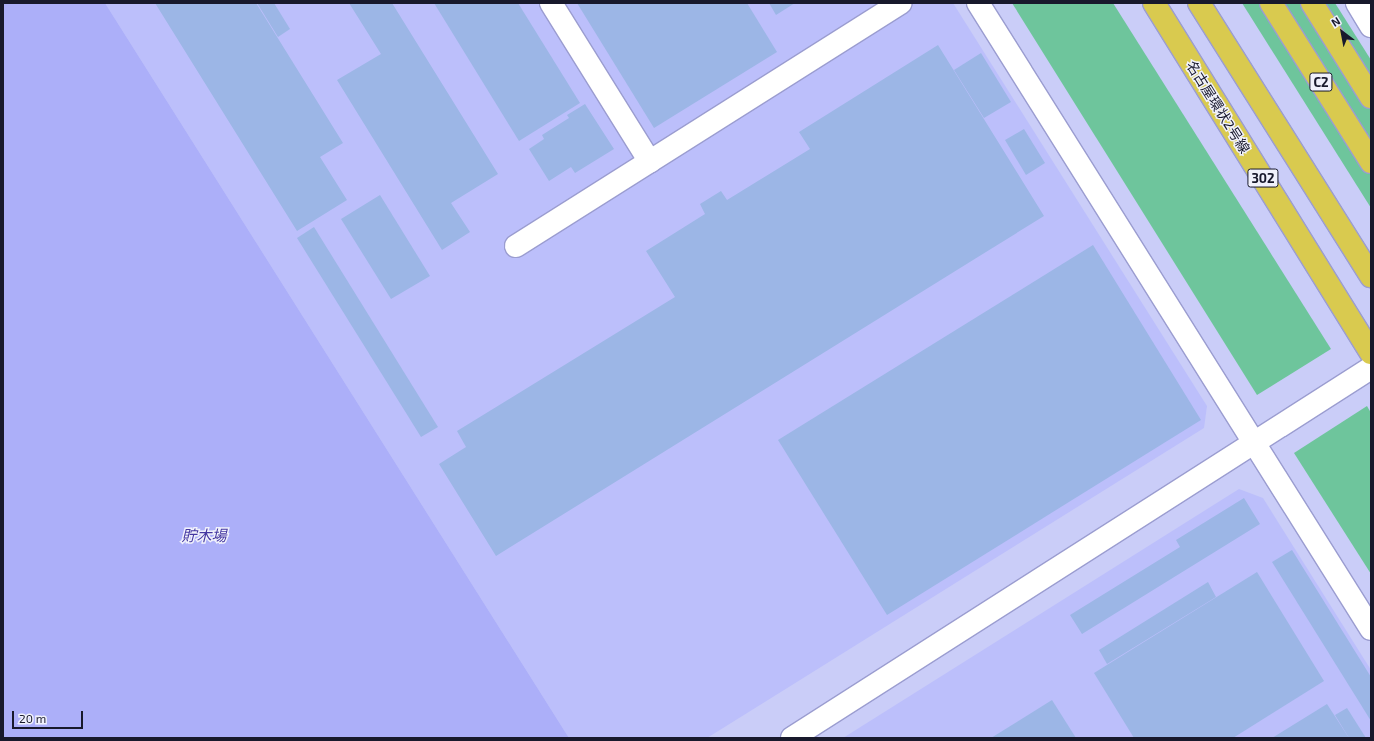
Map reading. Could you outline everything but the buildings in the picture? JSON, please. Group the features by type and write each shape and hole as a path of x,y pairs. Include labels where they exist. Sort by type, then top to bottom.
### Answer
{"highway":[{"name":"名古屋環状2号線","path":"1154,3 1371,353"},
{"name":"302","path":"1199,3 1371,276"},
{"name":"C2","path":"1271,3 1371,162"},
{"name":"C2","path":"1312,3 1371,97"}],"street":[{"path":"551,3 650,162"},
{"path":"516,246 900,3"},
{"path":"978,3 1371,629"},
{"path":"1357,3 1371,26"},
{"path":"792,738 1371,368"}],"shaded area":[{"path":"105,3 953,3 1207,406 1204,428 707,738 569,738"},
{"path":"1239,489 1263,498 1371,670 1371,738 843,738"}],"green space":[{"path":"1012,3 1113,3 1331,349 1257,395"},
{"path":"1242,3 1335,3 1371,60 1371,208"},
{"path":"1367,406 1371,413 1371,574 1294,453"}],"water":[{"name":"貯木場","path":"3,3 105,3 569,738 3,738"}]}
